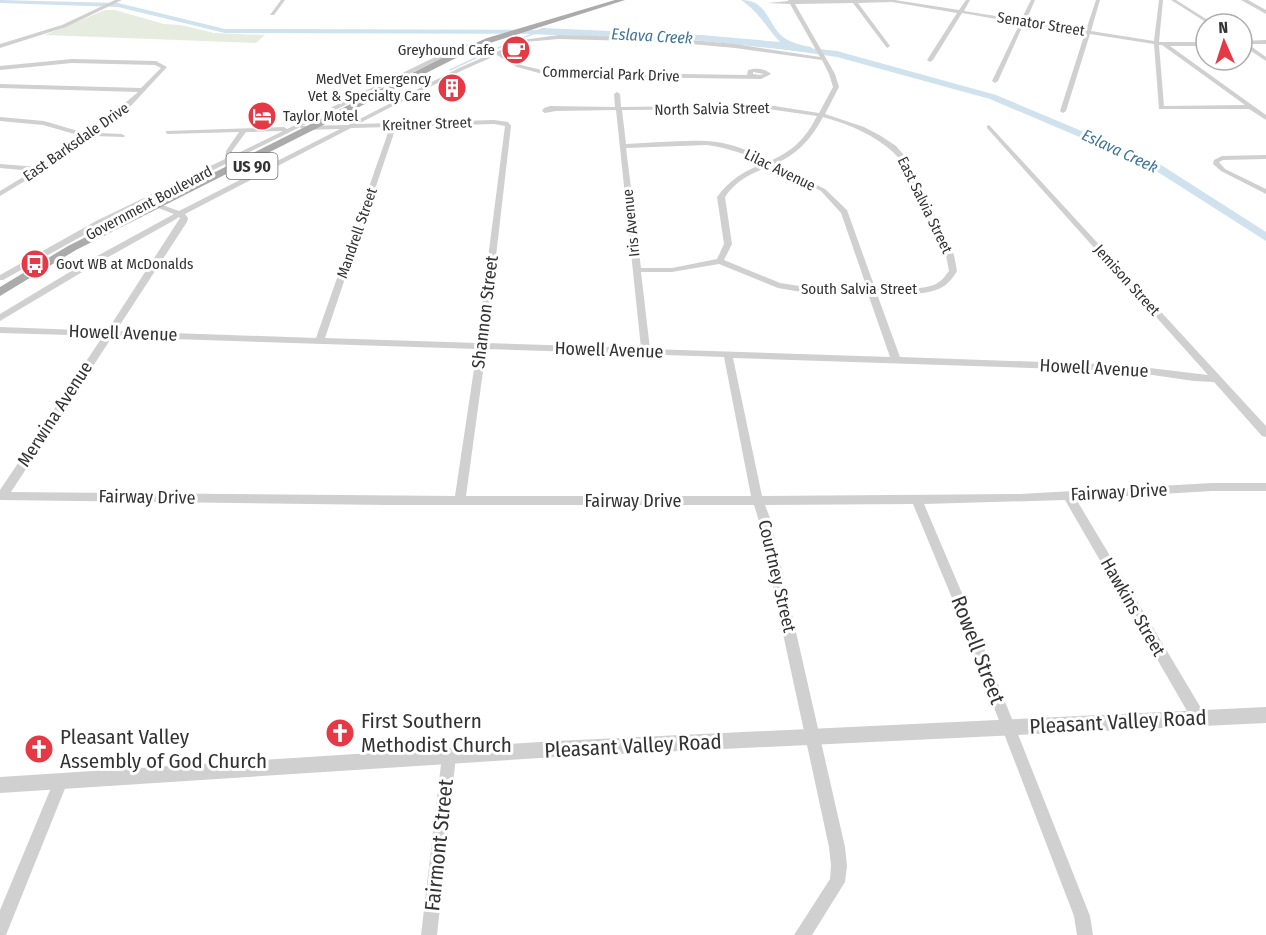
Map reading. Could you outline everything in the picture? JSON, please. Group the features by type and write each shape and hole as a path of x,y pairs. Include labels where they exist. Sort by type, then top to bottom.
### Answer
{"main road":[{"name":"Government Boulevard","path":"0,292 72,248 311,128 477,49 528,28 622,0"},
{"name":"Government Boulevard","path":"0,303 80,256 477,49"}],"street":[{"path":"194,0 210,0"},
{"path":"272,14 283,0"},
{"path":"853,0 887,46"},
{"path":"930,60 968,0"},
{"path":"995,81 1033,0"},
{"path":"1063,111 1098,0"},
{"path":"1161,0 1156,42 1161,108 1251,107"},
{"path":"1173,0 1194,13"},
{"path":"1244,0 1266,12"},
{"path":"0,46 48,33 117,1"},
{"path":"637,270 672,270 720,261 728,244 721,197 724,191 740,178 800,147 819,117 836,87 832,74 790,1"},
{"name":"Senator Street","path":"769,3 903,1 1164,44 1194,44"},
{"path":"0,318 180,214 493,53 532,38 703,43 822,57"},
{"path":"1164,44 1266,118"},
{"name":"Government Boulevard","path":"0,278 145,200 454,48 464,45 477,49"},
{"name":"Commercial Park Drive","path":"477,49 507,57 519,66 550,74 755,77"},
{"name":"East Barksdale Drive","path":"0,68 54,61 163,65 163,70 130,105 92,134 0,194"},
{"path":"0,86 143,90"},
{"name":"Iris Avenue","path":"617,94 646,351"},
{"name":"North Salvia Street","path":"554,110 618,111 768,107 852,125 874,134"},
{"path":"0,119 28,121 70,132 122,136"},
{"name":"Kreitner Street","path":"168,132 506,123"},
{"name":"Shannon Street","path":"460,501 507,142 506,123"},
{"name":"Mandrell Street","path":"320,340 394,125"},
{"name":"Jemison Street","path":"989,127 1266,433"},
{"path":"228,159 229,151 244,130"},
{"name":"East Salvia Street","path":"874,134 888,142 905,160 950,255 952,271 942,284"},
{"name":"Lilac Avenue","path":"623,146 717,144 749,153 814,185 844,212 896,360"},
{"path":"1266,157 1222,158 1216,161 1216,164 1223,170 1266,192"},
{"path":"0,166 39,169"},
{"path":"145,200 180,214"},
{"name":"Merwina Avenue","path":"1,496 183,222 184,218 180,214"},
{"name":"South Salvia Street","path":"720,261 795,289 911,291 942,284"},
{"name":"Howell Avenue","path":"0,330 1125,368 1217,379"},
{"name":"Courtney Street","path":"728,354 759,501 815,737 837,847 839,866 837,882 802,935"},
{"name":"Fairway Drive","path":"1,496 460,501 917,500 1212,487 1266,487"},
{"name":"Hawkins Street","path":"1068,495 1199,718"},
{"name":"Rowell Street","path":"917,500 1082,916 1085,935"},
{"name":"Pleasant Valley Road","path":"0,785 448,756 1266,715"},
{"name":"Fairmont Street","path":"429,935 448,756"},
{"path":"0,929 61,781"}],"shaded area":[{"path":"105,10 115,10 164,24 181,25 214,33 265,35 256,43 45,35"}],"water":[{"path":"741,0 757,4 783,37 811,47 815,53 694,40 527,34 542,28 702,35 780,42 757,14"}],"waterway":[{"name":"Eslava Creek","path":"0,1 118,5 225,31 554,32"},
{"path":"498,48 535,33"},
{"name":"Eslava Creek","path":"792,48 837,54 993,97 1154,165 1266,237"},
{"path":"450,70 484,54"}],"place":[{"name":"Greyhound Cafe","path":"516,50"},
{"name":"MedVet Emergency Vet & Specialty Care","path":"452,88"},
{"name":"Taylor Motel","path":"262,116"},
{"name":"Govt WB at McDonalds","path":"35,264"},
{"name":"First Southern Methodist Church","path":"340,733"},
{"name":"Pleasant Valley Assembly of God Church","path":"39,749"}]}
